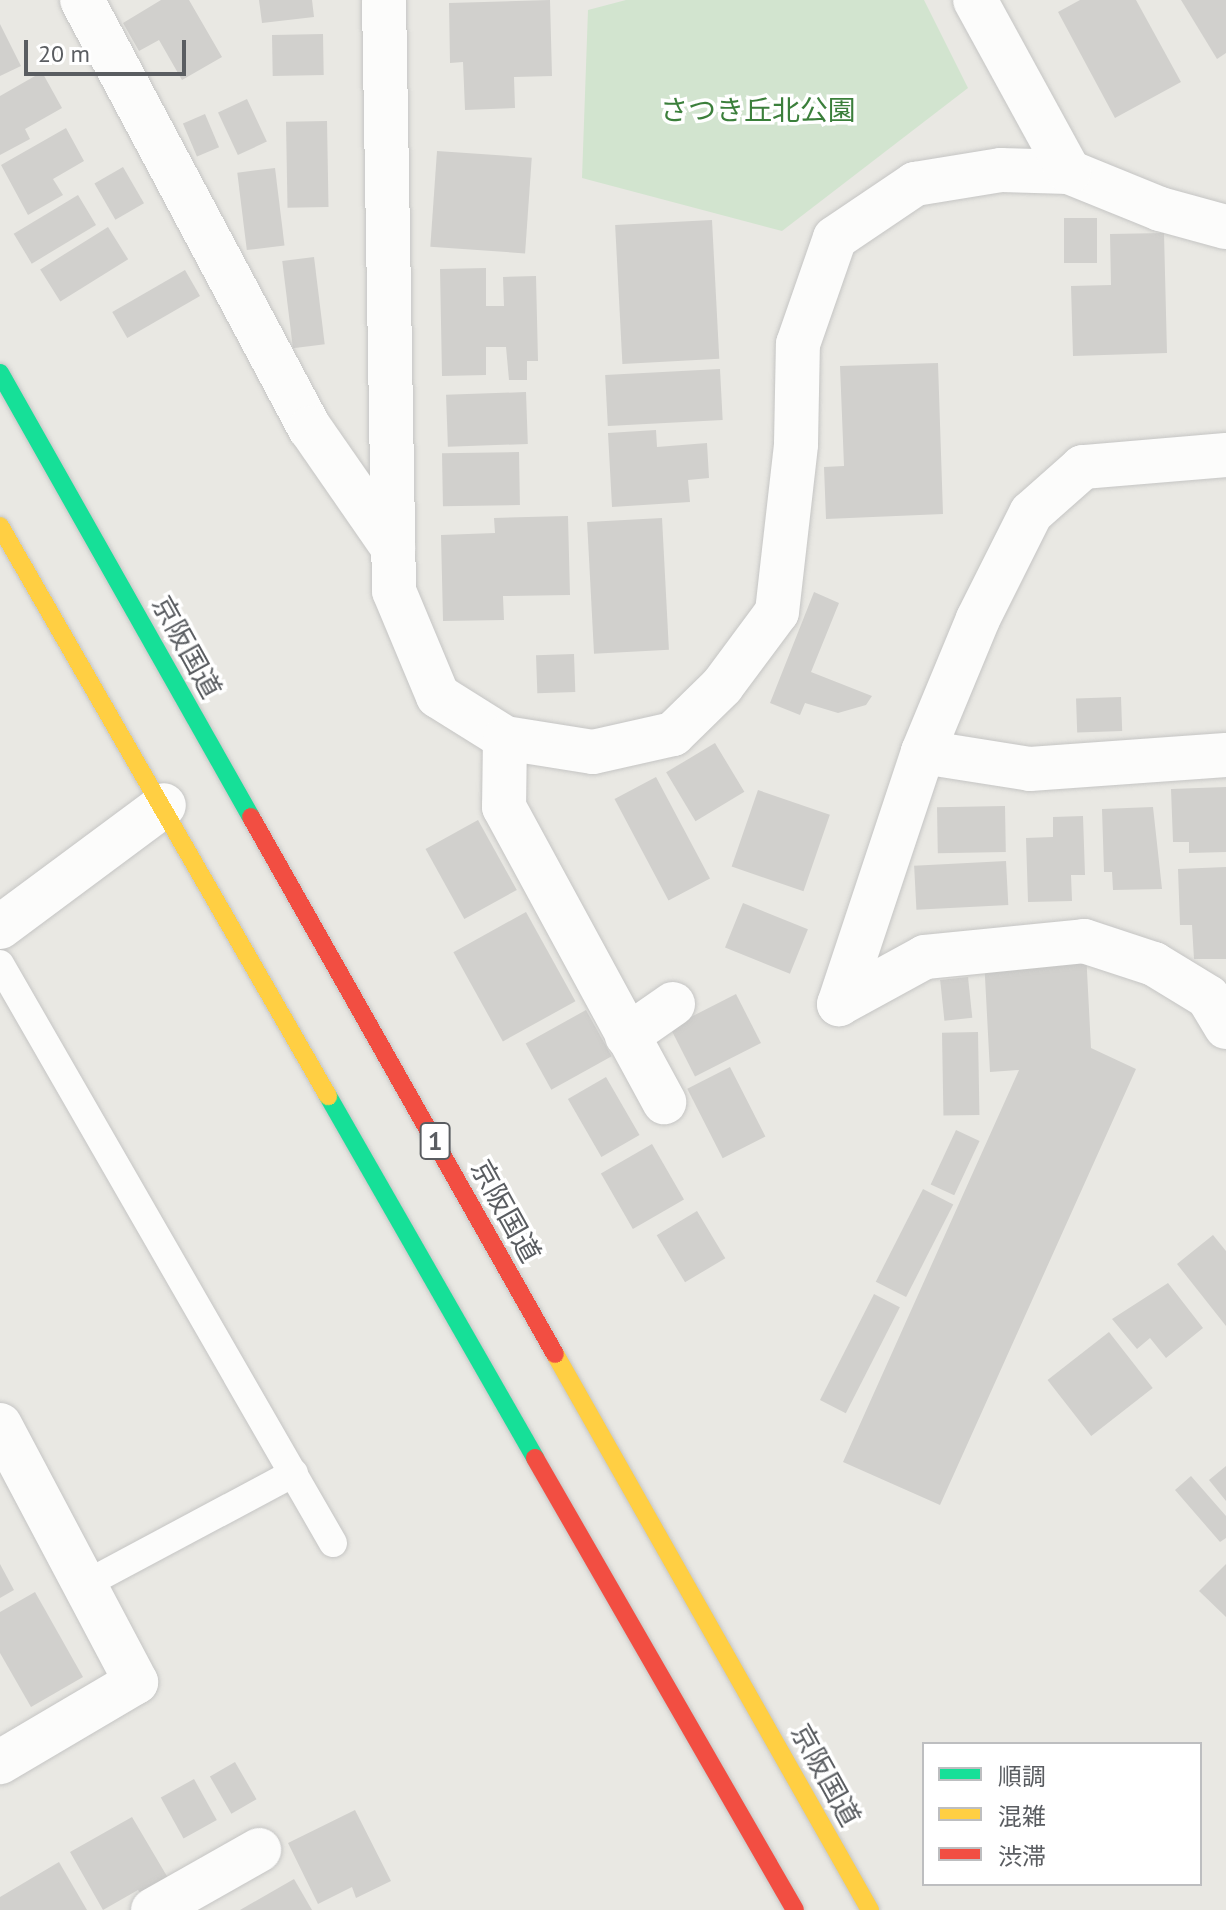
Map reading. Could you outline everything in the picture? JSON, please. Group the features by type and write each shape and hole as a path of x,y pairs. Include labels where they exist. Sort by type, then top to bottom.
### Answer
{"highway":[{"name":"京阪国道","path":"0,373 870,1910"},
{"path":"0,526 164,805 795,1910"}],"street":[{"path":"82,0 310,428 393,548"},
{"path":"384,0 394,591 438,696 505,738 593,752 673,734 722,686 777,612 796,444 798,344 835,238 915,184 1001,170 1069,172 1160,209 1226,227"},
{"path":"975,0 1069,172"},
{"path":"1226,455 1083,467 1031,513 978,619 923,752 839,1004 925,957 1084,941 1154,964 1208,997 1226,1027"},
{"path":"505,738 504,807 664,1102"},
{"path":"923,752 1030,769 1226,755"},
{"path":"0,927 164,805"},
{"path":"627,1036 673,1004"},
{"path":"0,1425 136,1682 0,1762"},
{"path":"153,1910 259,1850"}],"lane":[{"path":"0,964 333,1543"},
{"path":"84,1585 294,1473"}],"green space":[{"name":"さつき丘北公園","path":"626,0 924,0 968,88 782,231 582,178 588,10"}],"building":[{"path":"161,0 189,0 222,57 182,80 159,40 139,51 123,23"},
{"path":"259,0 312,0 314,17 262,23"},
{"path":"550,0 552,76 514,77 515,108 465,110 463,62 450,63 449,3"},
{"path":"1080,0 1136,0 1181,82 1115,118 1058,12"},
{"path":"1181,0 1226,0 1226,53 1217,59"},
{"path":"0,24 21,66 0,76"},
{"path":"323,34 324,75 273,76 272,35"},
{"path":"42,72 62,108 25,129 30,139 0,155 0,96"},
{"path":"247,99 267,142 238,155 218,113"},
{"path":"205,114 219,147 197,157 183,123"},
{"path":"327,121 329,207 288,208 286,122"},
{"path":"66,128 84,161 53,179 63,195 28,215 1,165"},
{"path":"437,151 532,158 525,253 430,247"},
{"path":"123,167 144,203 115,220 94,184"},
{"path":"275,168 285,245 247,250 237,173"},
{"path":"78,195 96,225 32,264 14,234"},
{"path":"1064,218 1097,218 1097,263 1064,263"},
{"path":"712,220 719,359 622,364 615,225"},
{"path":"108,227 128,259 60,302 40,269"},
{"path":"1164,233 1167,353 1073,356 1071,286 1111,285 1110,234"},
{"path":"314,257 325,344 293,348 282,261"},
{"path":"486,268 486,306 504,306 503,277 536,276 538,361 527,361 527,380 509,380 506,347 486,347 486,375 442,376 440,269"},
{"path":"185,270 200,296 127,338 112,312"},
{"path":"938,363 943,514 826,519 824,467 844,466 840,366"},
{"path":"720,369 723,420 608,426 605,375"},
{"path":"526,392 528,444 448,447 446,395"},
{"path":"656,430 657,447 707,443 709,478 688,480 690,502 612,507 608,433"},
{"path":"519,452 520,505 443,506 442,453"},
{"path":"568,516 570,595 503,596 504,620 443,621 441,535 495,533 494,518"},
{"path":"662,518 669,650 594,654 587,522"},
{"path":"814,592 839,603 811,672 872,696 866,705 838,713 805,703 800,715 770,703"},
{"path":"574,654 575,692 537,693 536,655"},
{"path":"1121,697 1122,731 1077,733 1076,699"},
{"path":"715,743 744,792 695,821 666,772"},
{"path":"656,777 710,879 668,901 615,799"},
{"path":"1226,787 1226,852 1189,853 1189,842 1173,842 1171,789"},
{"path":"758,790 830,815 803,891 732,867"},
{"path":"1005,806 1006,852 938,853 937,807"},
{"path":"1153,807 1162,889 1113,890 1112,872 1104,872 1102,809"},
{"path":"1083,816 1085,875 1071,875 1072,901 1028,902 1026,838 1053,837 1053,817"},
{"path":"478,820 517,890 464,919 426,849"},
{"path":"1006,861 1008,905 916,910 914,866"},
{"path":"1226,867 1226,959 1194,959 1192,925 1180,925 1178,869"},
{"path":"743,903 808,929 790,974 725,948"},
{"path":"526,912 575,1001 503,1041 453,952"},
{"path":"1086,952 1091,1048 1136,1069 940,1505 843,1462 1019,1070 990,1072 984,958"},
{"path":"968,977 972,1018 944,1021 940,980"},
{"path":"736,994 761,1043 695,1077 670,1028"},
{"path":"586,1010 612,1056 551,1090 526,1043"},
{"path":"978,1032 979,1115 943,1116 942,1033"},
{"path":"730,1067 765,1136 723,1158 687,1089"},
{"path":"606,1077 640,1135 601,1157 568,1099"},
{"path":"956,1130 980,1141 954,1195 931,1184"},
{"path":"652,1144 684,1199 633,1229 601,1174"},
{"path":"923,1189 953,1204 906,1297 876,1282"},
{"path":"697,1211 725,1258 685,1282 657,1235"},
{"path":"1213,1235 1226,1251 1226,1326 1177,1264"},
{"path":"1168,1283 1203,1328 1166,1358 1150,1338 1137,1349 1112,1319"},
{"path":"874,1294 900,1307 846,1413 820,1400"},
{"path":"1109,1332 1153,1388 1091,1436 1048,1380"},
{"path":"1226,1466 1226,1501 1209,1480"},
{"path":"1191,1476 1226,1516 1226,1538 1220,1542 1175,1490"},
{"path":"0,1564 14,1590 0,1598"},
{"path":"1226,1564 1226,1617 1199,1591"},
{"path":"35,1592 83,1677 31,1707 0,1653 0,1612"},
{"path":"235,1762 256,1799 231,1814 210,1776"},
{"path":"194,1779 217,1820 184,1839 161,1797"},
{"path":"355,1810 391,1881 356,1898 352,1887 318,1904 288,1843"},
{"path":"132,1817 171,1883 144,1899 138,1890 103,1910 70,1852"},
{"path":"59,1862 87,1910 0,1910 0,1897"},
{"path":"294,1879 312,1910 240,1910"}],"traffic: fast":[{"path":"0,373 251,817"},
{"path":"328,1096 535,1458"}],"traffic: slow":[{"path":"0,526 328,1096"},
{"path":"555,1354 870,1910"}],"traffic: jam":[{"path":"251,817 555,1354"},
{"path":"535,1458 795,1910"}]}
